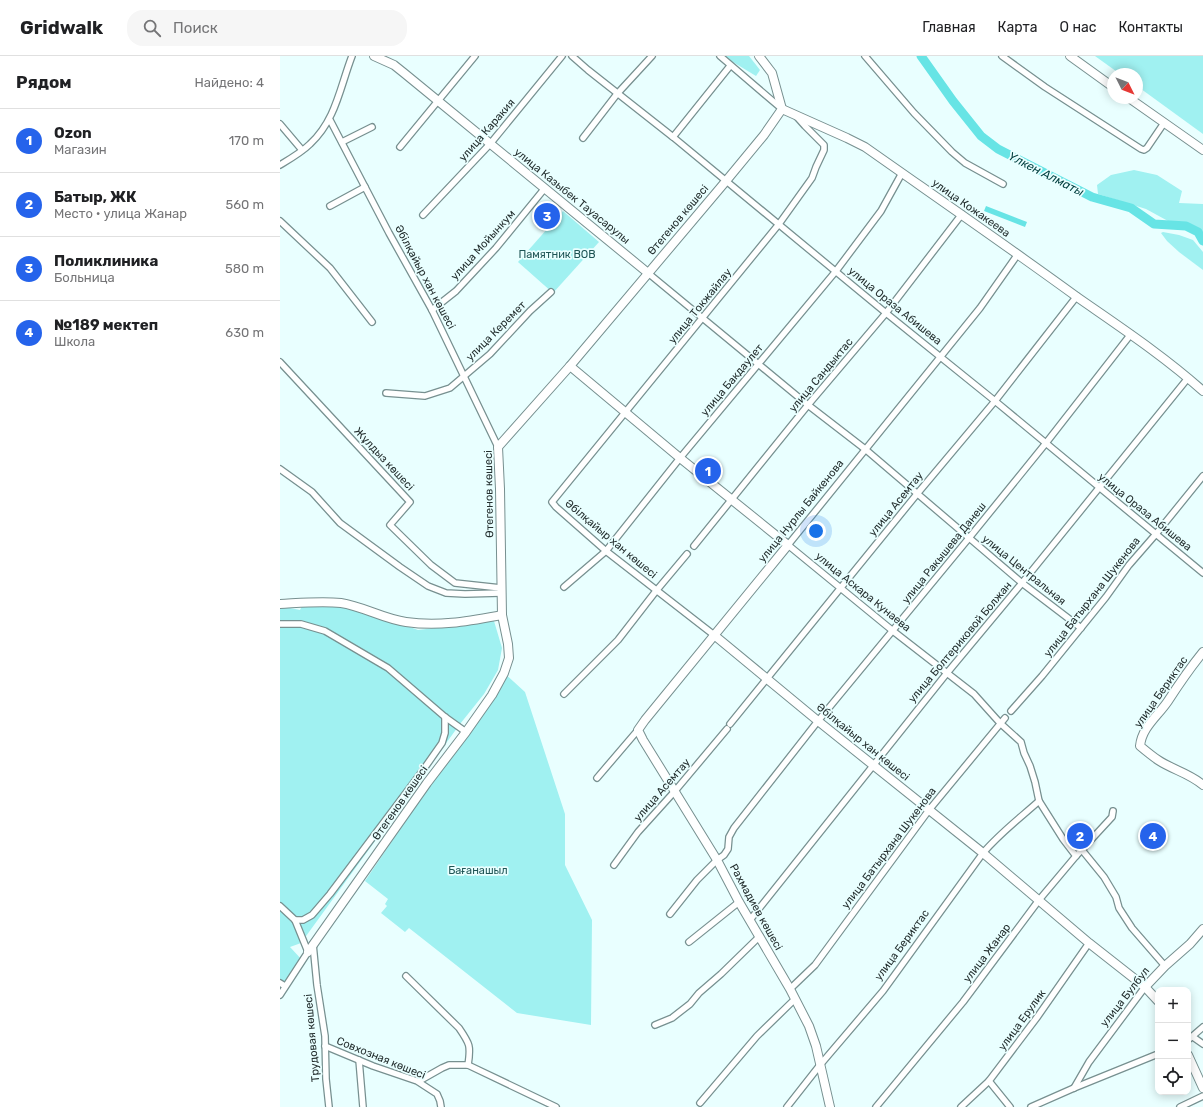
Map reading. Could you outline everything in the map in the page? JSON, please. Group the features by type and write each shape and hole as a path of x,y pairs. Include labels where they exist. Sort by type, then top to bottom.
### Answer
{"street":[{"path":"280,165 302,150 316,138 330,120 344,83 352,56"},
{"name":"улица Казыбек Тауасарулы","path":"374,56 385,58 438,100 808,405 865,449"},
{"path":"400,147 475,56"},
{"name":"улица Каракия","path":"423,215 490,144 562,56"},
{"name":"улица Ораза Абишева","path":"572,56 617,94 673,137 1203,573"},
{"path":"583,138 617,94 652,56"},
{"name":"улица Кожакеева","path":"720,56 782,109 865,147 1130,334 1203,391"},
{"path":"758,56 772,73 782,109"},
{"path":"865,56 914,113 952,152 965,163 1003,184"},
{"path":"1002,56 1045,87 1141,149 1144,150 1147,148 1164,123"},
{"path":"1070,56 1107,83"},
{"path":"673,137 730,66"},
{"path":"1137,104 1203,150"},
{"name":"Өтегенов көшесі","path":"308,952 427,783 492,695 504,673 509,658 508,644 502,614 498,447 570,366 726,181 764,135 782,109"},
{"name":"улица Токжайлау","path":"552,502 779,224 812,178 824,150 824,145 797,116"},
{"name":"Әбілқайыр хан көшесі","path":"330,120 432,310 498,447"},
{"path":"280,124 302,150"},
{"path":"342,142 372,127"},
{"name":"улица Бакдаулет","path":"564,587 606,551 680,458 836,271 881,211 902,173"},
{"path":"330,206 365,187"},
{"name":"улица Мойынкум","path":"432,310 456,290 496,248 545,188"},
{"name":"улица Сандыктас","path":"694,546 808,405 886,313 962,214"},
{"path":"280,221 330,268 372,322"},
{"name":"улица Нурлы Байкенова","path":"597,778 638,730 980,308 1018,254"},
{"name":"улица Керемет","path":"386,392 425,396 450,388 490,354 530,310 551,292"},
{"name":"улица Асемтау","path":"614,865 638,832 675,791 768,679 917,494 995,401 1077,296"},
{"name":"улица Ракышева Данеш","path":"670,914 696,880 728,849 729,836 734,828 818,720 970,538 1130,334"},
{"name":"Жұлдыз көшесі","path":"280,362 410,502 390,525 431,565 455,583 501,590"},
{"name":"улица Аскара Кунаева","path":"570,366 680,458 788,544 893,631 974,694 1000,723 1021,742 1035,782 1039,801 1063,840 1076,856"},
{"name":"улица Болтериковой Болжан","path":"750,920 947,673 1188,378"},
{"name":"улица Центральная","path":"865,449 1022,583 1080,628"},
{"path":"280,469 312,492 340,523 428,586 446,593 465,594 501,590"},
{"name":"улица Батырхана Шукенова","path":"1011,711 1042,676 1106,597 1129,564 1156,534 1203,476"},
{"name":"Әбілқайыр хан көшесі","path":"552,502 606,551 714,635 983,853 1089,943 1144,987 1155,998"},
{"path":"564,694 618,640 687,554"},
{"path":"280,604 310,602 342,603 404,622 435,624 471,621 502,614"},
{"path":"280,624 301,624 325,631 388,668 466,732"},
{"name":"улица Бериктас","path":"1202,782 1157,760 1140,746 1146,727 1167,703 1191,666 1203,652"},
{"path":"296,920 303,920 312,915 330,894 421,773 442,743 445,733 445,716"},
{"name":"улица Батырхана Шукенова","path":"790,990 815,965 929,810 1005,718"},
{"name":"Рахмадиев көшесі","path":"638,730 717,860 809,1026 816,1046 830,1107"},
{"name":"улица Бериктас","path":"787,1107 820,1065 883,991 983,853 1010,826 1039,801"},
{"name":"улица Жанар","path":"876,1107 963,1002 1039,900 1076,856 1112,817 1113,811"},
{"path":"1082,850 1104,877 1132,928 1164,966"},
{"path":"689,942 739,902"},
{"path":"280,906 296,920 308,952 283,985 280,995"},
{"name":"улица Булбул","path":"1074,1088 1089,1062 1144,987 1164,966 1190,944 1203,929"},
{"path":"655,1025 672,1018 690,1004 699,993 760,936"},
{"name":"улица Ерулик","path":"961,1107 989,1081 1038,1016 1089,943"},
{"name":"Трудовая көшесі","path":"313,944 325,1046 329,1107"},
{"path":"406,976 459,1028 468,1042 470,1050 468,1065"},
{"path":"700,1103 757,1036 795,999"},
{"path":"1191,1037 1203,1027"},
{"path":"1191,1038 1203,1044"},
{"name":"Совхозная көшесі","path":"325,1046 373,1066 419,1081 437,1094 441,1107"},
{"path":"1031,1107 1155,1055"},
{"path":"1190,1059 1203,1088"},
{"path":"358,1060 363,1107"},
{"path":"419,1081 449,1065 468,1065 556,1107"},
{"path":"989,1081 1010,1107"},
{"path":"1180,1107 1203,1096"}],"green space":[{"path":"723,56 749,56 760,70 756,76"},
{"path":"1095,56 1203,56 1203,134 1143,90 1143,68 1112,68"},
{"path":"1134,170 1157,175 1182,191 1179,203 1203,204 1203,232 1190,224 1168,221 1146,209 1098,194 1097,185 1111,175"},
{"name":"Памятник ВОВ","path":"563,211 599,242 553,293 518,262"},
{"path":"1163,232 1179,235 1193,240 1203,252 1203,270 1167,241 1161,233"},
{"path":"304,602 366,611 418,630 494,621 502,648 498,670 484,694 460,724 301,943 290,947 302,960 286,981 280,981 280,606 300,610"},
{"name":"Бағанашыл","path":"504,673 525,692 565,814 565,865 592,920 591,1025 517,1013 409,928 405,932 381,913 387,906 385,904 388,899 365,881"}],"shaded area":[{"path":"986,206 1027,222 1025,227 984,211"}],"waterway":[{"name":"Үлкен Алматы","path":"921,56 953,101 981,136 998,149 1092,197 1131,208 1154,224 1186,226 1198,232 1203,241"}],"place":[{"name":"Поликлиника","path":"547,216"},
{"name":"Ozon","path":"708,471"},
{"name":"Батыр, ЖК","path":"1080,836"},
{"name":"№189 мектеп","path":"1153,836"}]}
